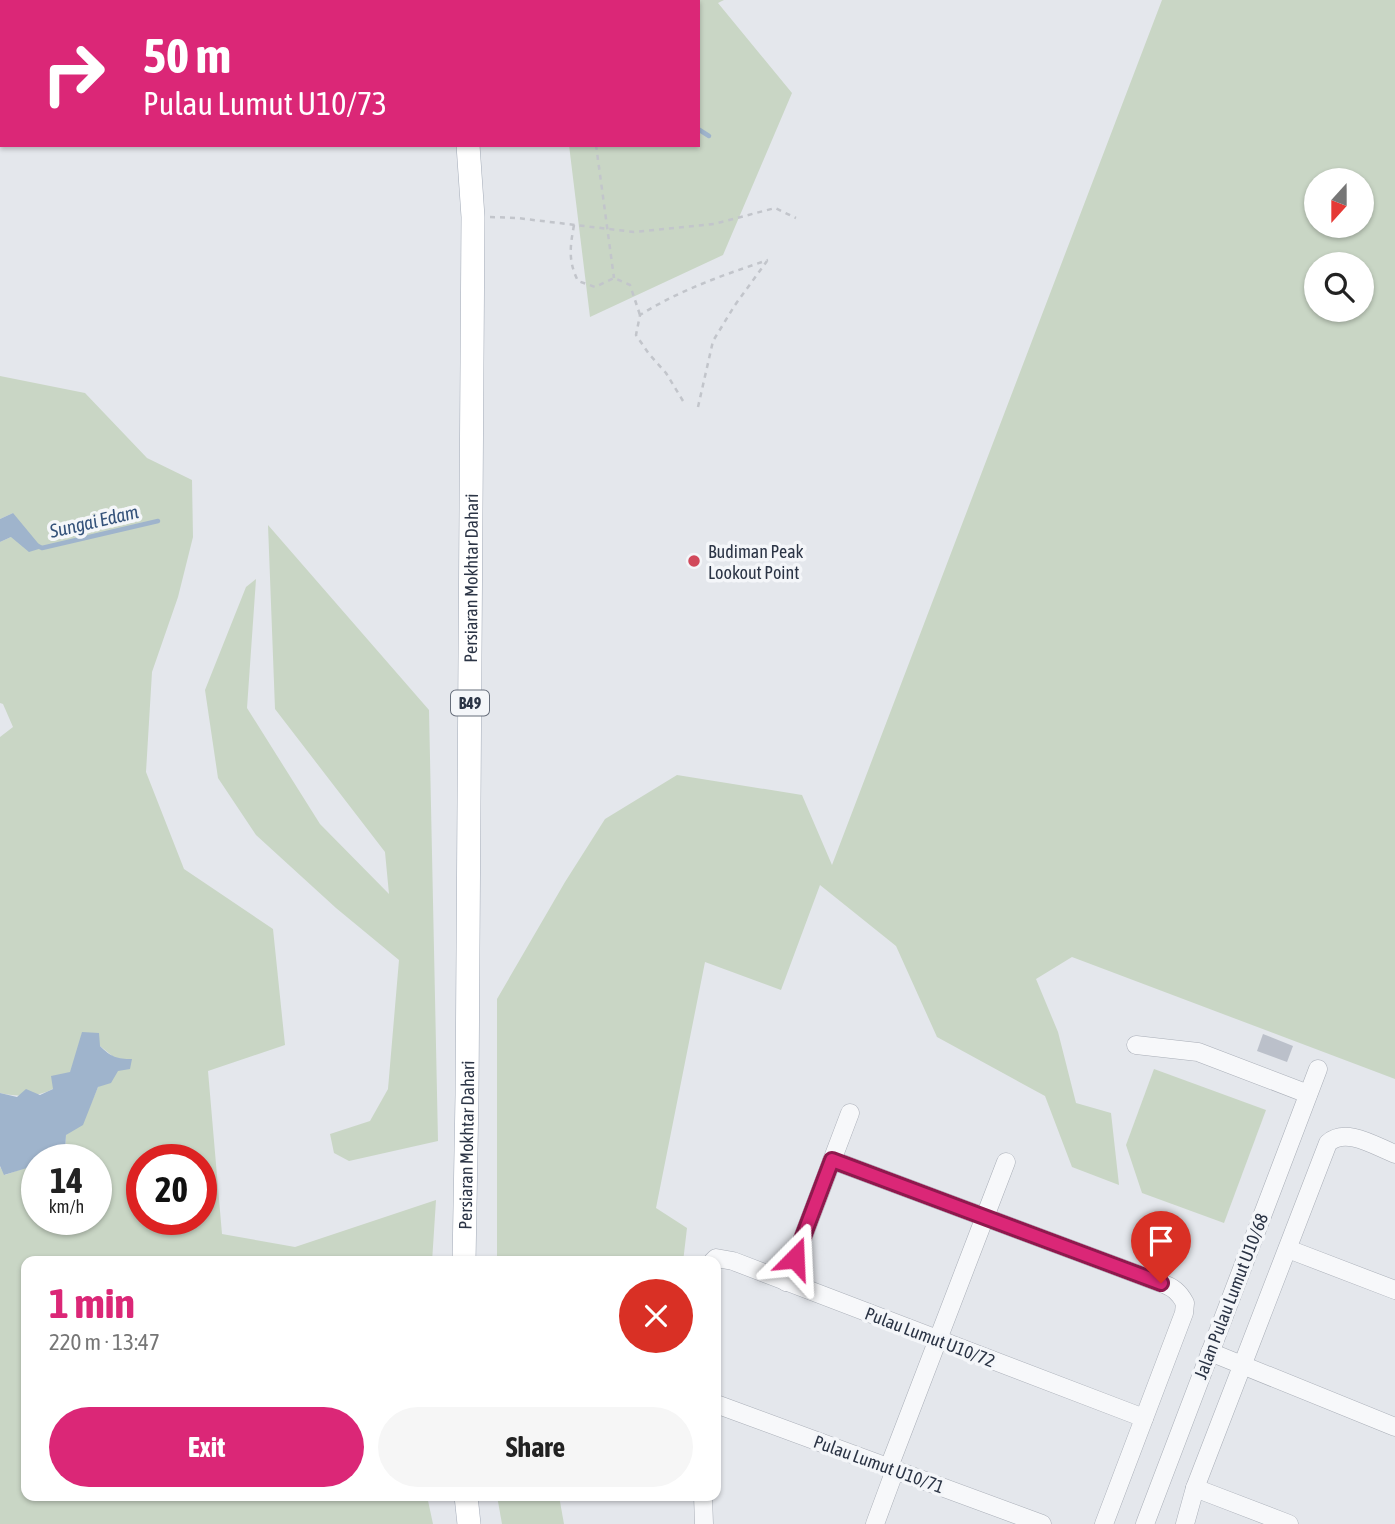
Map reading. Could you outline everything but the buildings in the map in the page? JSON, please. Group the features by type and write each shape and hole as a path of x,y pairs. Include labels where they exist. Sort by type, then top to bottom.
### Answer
{"main road":[{"name":"Persiaran Mokhtar Dahari","path":"464,1256 468,1081 473,217 468,147"},
{"path":"467,1501 469,1524"}],"street":[{"path":"1136,1045 1198,1052 1308,1094"},
{"name":"Jalan Pulau Lumut U10/68","path":"1145,1524 1318,1069"},
{"path":"786,1282 850,1113"},
{"path":"1185,1524 1195,1488 1328,1143 1335,1136 1345,1135 1395,1154"},
{"path":"832,1160 1161,1283 1173,1288 1185,1303 1104,1524"},
{"path":"875,1524 938,1340 1006,1162"},
{"path":"1287,1249 1395,1290"},
{"name":"Pulau Lumut U10/72","path":"721,1260 733,1261 1144,1418"},
{"path":"1210,1352 1395,1427"},
{"name":"Pulau Lumut U10/71","path":"721,1406 1042,1524"},
{"path":"1195,1488 1289,1524"},
{"path":"704,1501 706,1523"}],"path":[{"path":"596,147 614,278"},
{"path":"473,217 635,232 714,224 775,208 796,218"},
{"path":"574,225 569,251 571,266 578,281 595,286 614,278 630,285 640,315 636,335 666,373 683,401"},
{"path":"640,315 709,280 768,260 713,341 698,407"}],"green space":[{"path":"700,0 724,0 718,3 792,93 723,255 590,317 569,147 700,147"},
{"path":"1162,0 1395,0 1395,1079 1072,957 1036,979 1058,1032 1076,1103 1111,1113 1119,1185 1072,1167 1045,1096 937,1037 896,946 820,885 781,990 705,962 656,1208 687,1228 684,1256 497,1256 497,999 605,819 677,775 802,795 832,865"},
{"path":"0,376 85,393 147,458 192,480 193,537 178,597 152,672 146,772 184,869 273,929 285,1045 208,1071 214,1144 126,1144 126,1235 217,1235 217,1176 222,1234 295,1247 436,1200 432,1256 21,1256 21,1501 428,1501 433,1524 0,1524 0,1167 5,1175 21,1169 21,1235 112,1235 112,1144 65,1144 66,1135 92,1101 98,1087 131,1059 116,1059 100,1046 77,1058 64,1080 49,1091 30,1096 0,1093 0,737 13,727 3,704 0,703 0,542 11,537 13,513 0,519"},
{"path":"268,525 429,710 438,1141 349,1161 334,1153 330,1134 370,1121 388,1089 399,960 336,908 256,835 218,778 205,690 246,587 256,579 247,708 320,824 389,894 385,852 275,709"},
{"path":"1154,1069 1266,1110 1224,1223 1142,1193 1126,1145"},
{"path":"498,1501 560,1501 564,1524 502,1524"}],"water":[{"path":"13,513 42,548 29,552 11,537 0,542 0,519"},
{"path":"82,1032 99,1033 100,1046 108,1053 118,1058 132,1059 130,1069 118,1071 111,1083 98,1087 83,1125 66,1135 65,1144 21,1144 21,1170 4,1175 0,1166 0,1093 17,1097 26,1089 40,1095 53,1089 51,1076 70,1072"}],"waterway":[{"path":"700,130 709,136"},
{"name":"Sungai Edam","path":"36,545 42,548 158,521"}],"place":[{"name":"Budiman Peak Lookout Point","path":"694,561"}],"route":[{"path":"795,1258 832,1160 1161,1283"}]}
